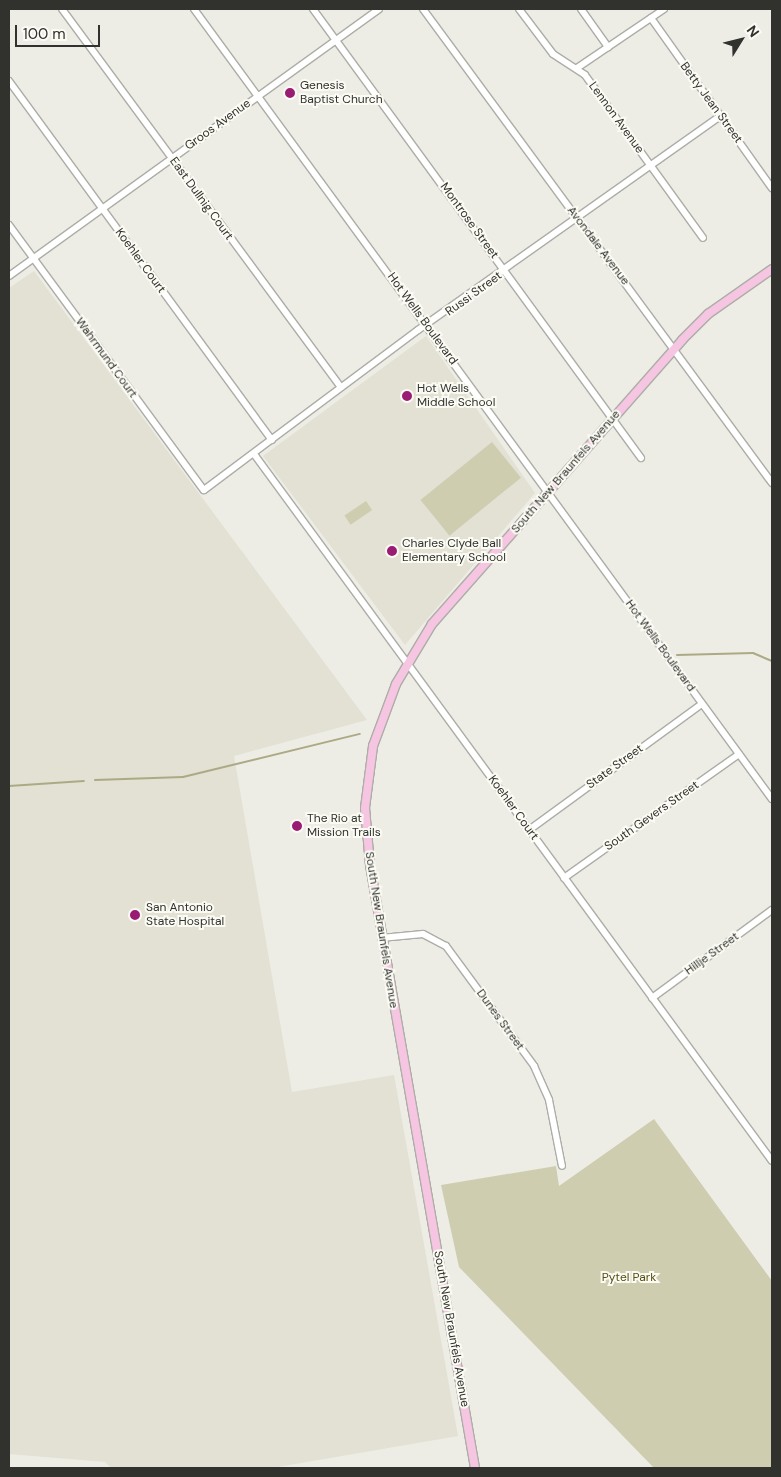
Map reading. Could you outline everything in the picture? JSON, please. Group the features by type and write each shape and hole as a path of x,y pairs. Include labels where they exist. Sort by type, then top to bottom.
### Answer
{"main road":[{"name":"South New Braunfels Avenue","path":"475,1468 381,938 366,839 368,776 382,716 407,663 432,624 674,349 708,314 772,269"}],"street":[{"name":"East Dullnig Court","path":"62,9 341,387"},
{"name":"Hot Wells Boulevard","path":"194,9 772,799"},
{"name":"Montrose Street","path":"313,9 642,458"},
{"name":"Groos Avenue","path":"9,276 379,9"},
{"name":"Avondale Avenue","path":"423,9 772,483"},
{"name":"Lennon Avenue","path":"519,9 553,54 577,68 703,238"},
{"path":"581,9 608,47"},
{"path":"577,68 664,9"},
{"name":"Betty Jean Street","path":"650,18 772,188"},
{"name":"Koehler Court","path":"9,81 272,440"},
{"name":"Russi Street","path":"204,490 341,387 506,271 720,116"},
{"name":"Wahrmund Court","path":"9,225 204,490"},
{"name":"Koehler Court","path":"254,454 772,1161"},
{"name":"State Street","path":"529,830 702,704"},
{"name":"South Gevers Street","path":"564,878 739,754"},
{"name":"Hillje Street","path":"652,998 772,910"},
{"name":"Dunes Street","path":"381,938 423,934 446,946 534,1066 548,1100 562,1166"}],"shaded area":[{"name":"San Antonio State Hospital","path":"34,271 367,720 234,756 292,1092 394,1075 458,1436 272,1468 111,1468 105,1462 9,1454 9,288"},
{"name":"Hot Wells Middle School","path":"426,336 535,493 405,645 263,456"}],"green space":[{"path":"492,442 521,478 449,536 421,500"},
{"path":"366,501 372,510 351,525 344,516"},
{"name":"Pytel Park","path":"654,1119 772,1281 772,1468 654,1468 459,1267 441,1185 556,1166 559,1186"}],"waterway":[{"path":"677,655 753,653 772,661"},
{"path":"95,780 183,777 360,734"},
{"path":"9,786 84,781"}],"place":[{"name":"Genesis Baptist Church","path":"290,93"},
{"name":"Hot Wells Middle School","path":"407,396"},
{"name":"Charles Clyde Ball Elementary School","path":"392,551"},
{"name":"The Rio at Mission Trails","path":"297,826"},
{"name":"San Antonio State Hospital","path":"135,915"}]}
